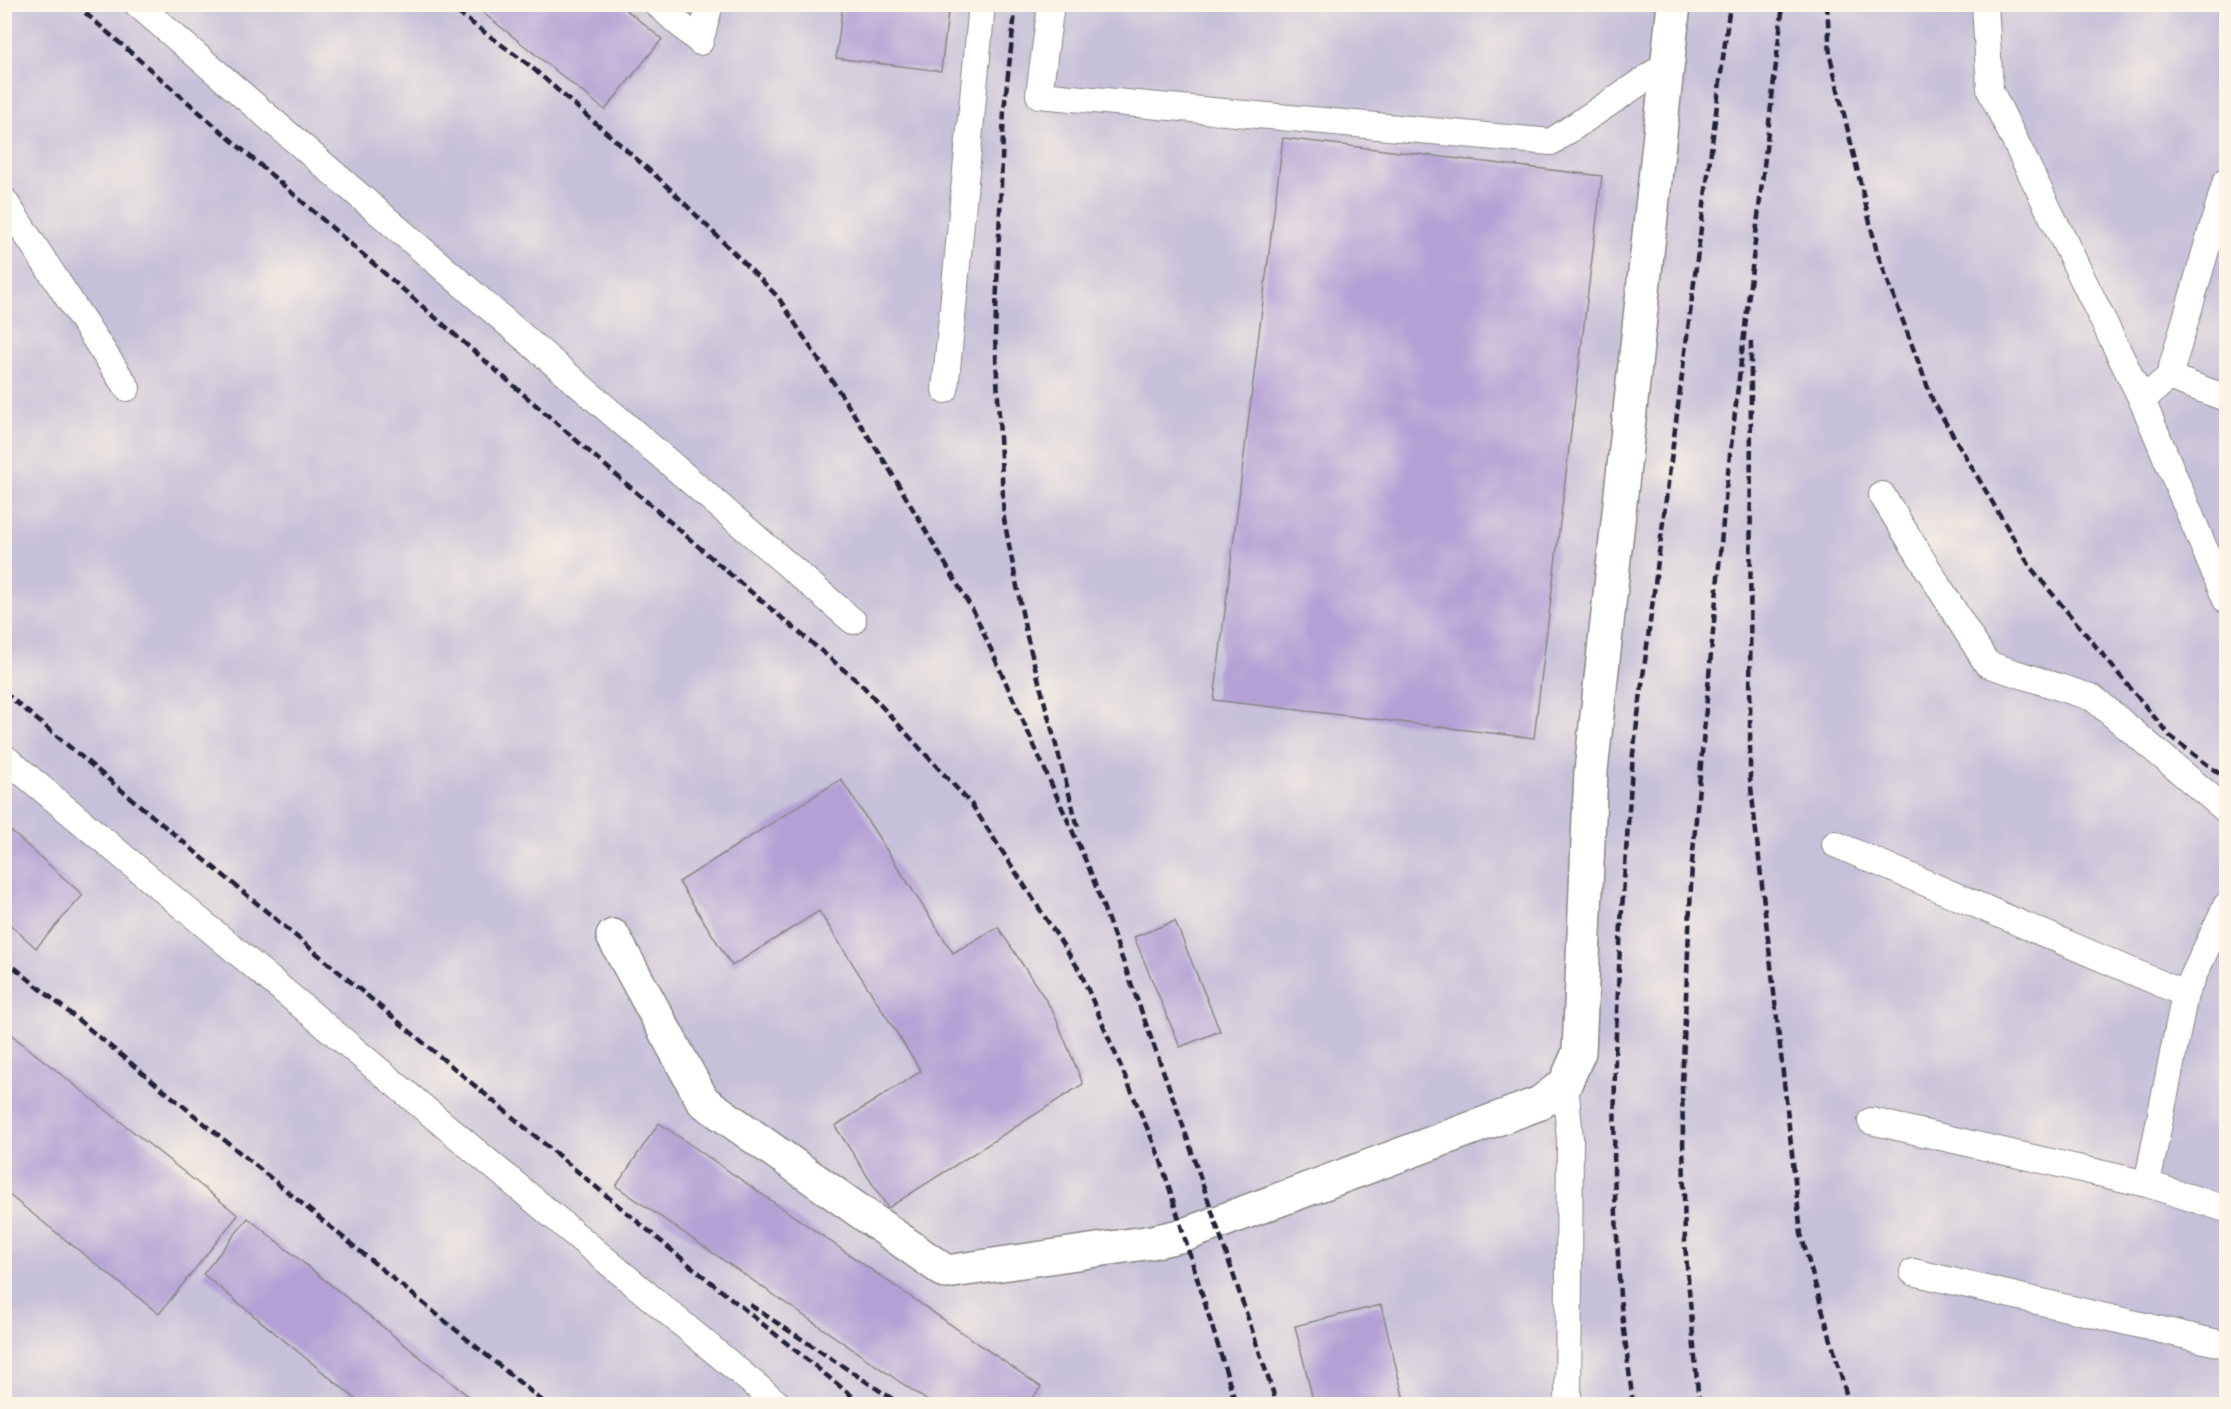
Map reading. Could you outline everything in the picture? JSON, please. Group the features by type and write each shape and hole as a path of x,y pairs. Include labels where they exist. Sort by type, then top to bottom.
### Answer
{"street":[{"path":"613,936 703,1101 946,1272 1152,1242 1184,1235 1540,1103 1565,1084 1579,1052 1591,771 1674,4"}],"lane":[{"path":"137,4 853,621"},
{"path":"657,4 700,42 710,4"},
{"path":"945,390 982,4"},
{"path":"1051,4 1039,94 1551,142 1666,65"},
{"path":"1985,4 1990,90 2142,400 2226,600"},
{"path":"2142,400 2169,377 2226,181"},
{"path":"4,200 127,388"},
{"path":"2169,377 2226,398"},
{"path":"1882,495 1987,664 2093,698 2226,810"},
{"path":"4,757 778,1404"},
{"path":"1835,844 2185,994"},
{"path":"2147,1184 2185,994 2226,906"},
{"path":"1565,1084 1570,1139 1568,1404"},
{"path":"1871,1121 2147,1184 2226,1209"},
{"path":"1913,1272 2226,1345"}],"shaded area":[{"path":"5,5 2226,5 2226,1404 5,1404"}],"building":[{"path":"472,4 619,4 662,39 605,110"},
{"path":"843,4 949,4 941,71 836,58"},
{"path":"1283,138 1602,176 1534,738 1214,700"},
{"path":"841,779 953,953 998,927 1053,1011 1083,1084 888,1208 835,1126 921,1071 819,911 732,966 679,882"},
{"path":"4,825 83,895 36,948 4,919"},
{"path":"1175,921 1220,1031 1180,1047 1134,937"},
{"path":"4,1029 238,1215 159,1314 4,1191"},
{"path":"659,1123 1041,1387 1028,1404 932,1404 616,1186"},
{"path":"248,1218 478,1404 362,1404 203,1274"},
{"path":"1381,1305 1405,1404 1314,1404 1295,1326"}],"railway":[{"path":"75,4 738,581 863,686 972,805 1080,971 1160,1158 1236,1404"},
{"path":"446,4 529,65 664,183 778,297 888,467 975,614 1089,868 1180,1117 1277,1404"},
{"path":"1016,4 1004,110 995,336 1004,519 1026,633 1079,831"},
{"path":"1633,1404 1620,1297 1614,1174 1615,1056 1621,923 1633,754 1730,4"},
{"path":"1699,1404 1685,1244 1682,1085 1692,863 1726,489 1783,4"},
{"path":"1827,4 1830,56 1877,252 1933,401 2031,568 2170,736 2226,779"},
{"path":"1751,341 1750,778 1801,1234 1849,1404"},
{"path":"4,692 687,1263 862,1404"},
{"path":"4,959 546,1404"},
{"path":"750,1305 900,1404"},
{"path":"4,1394 22,1404"}]}
